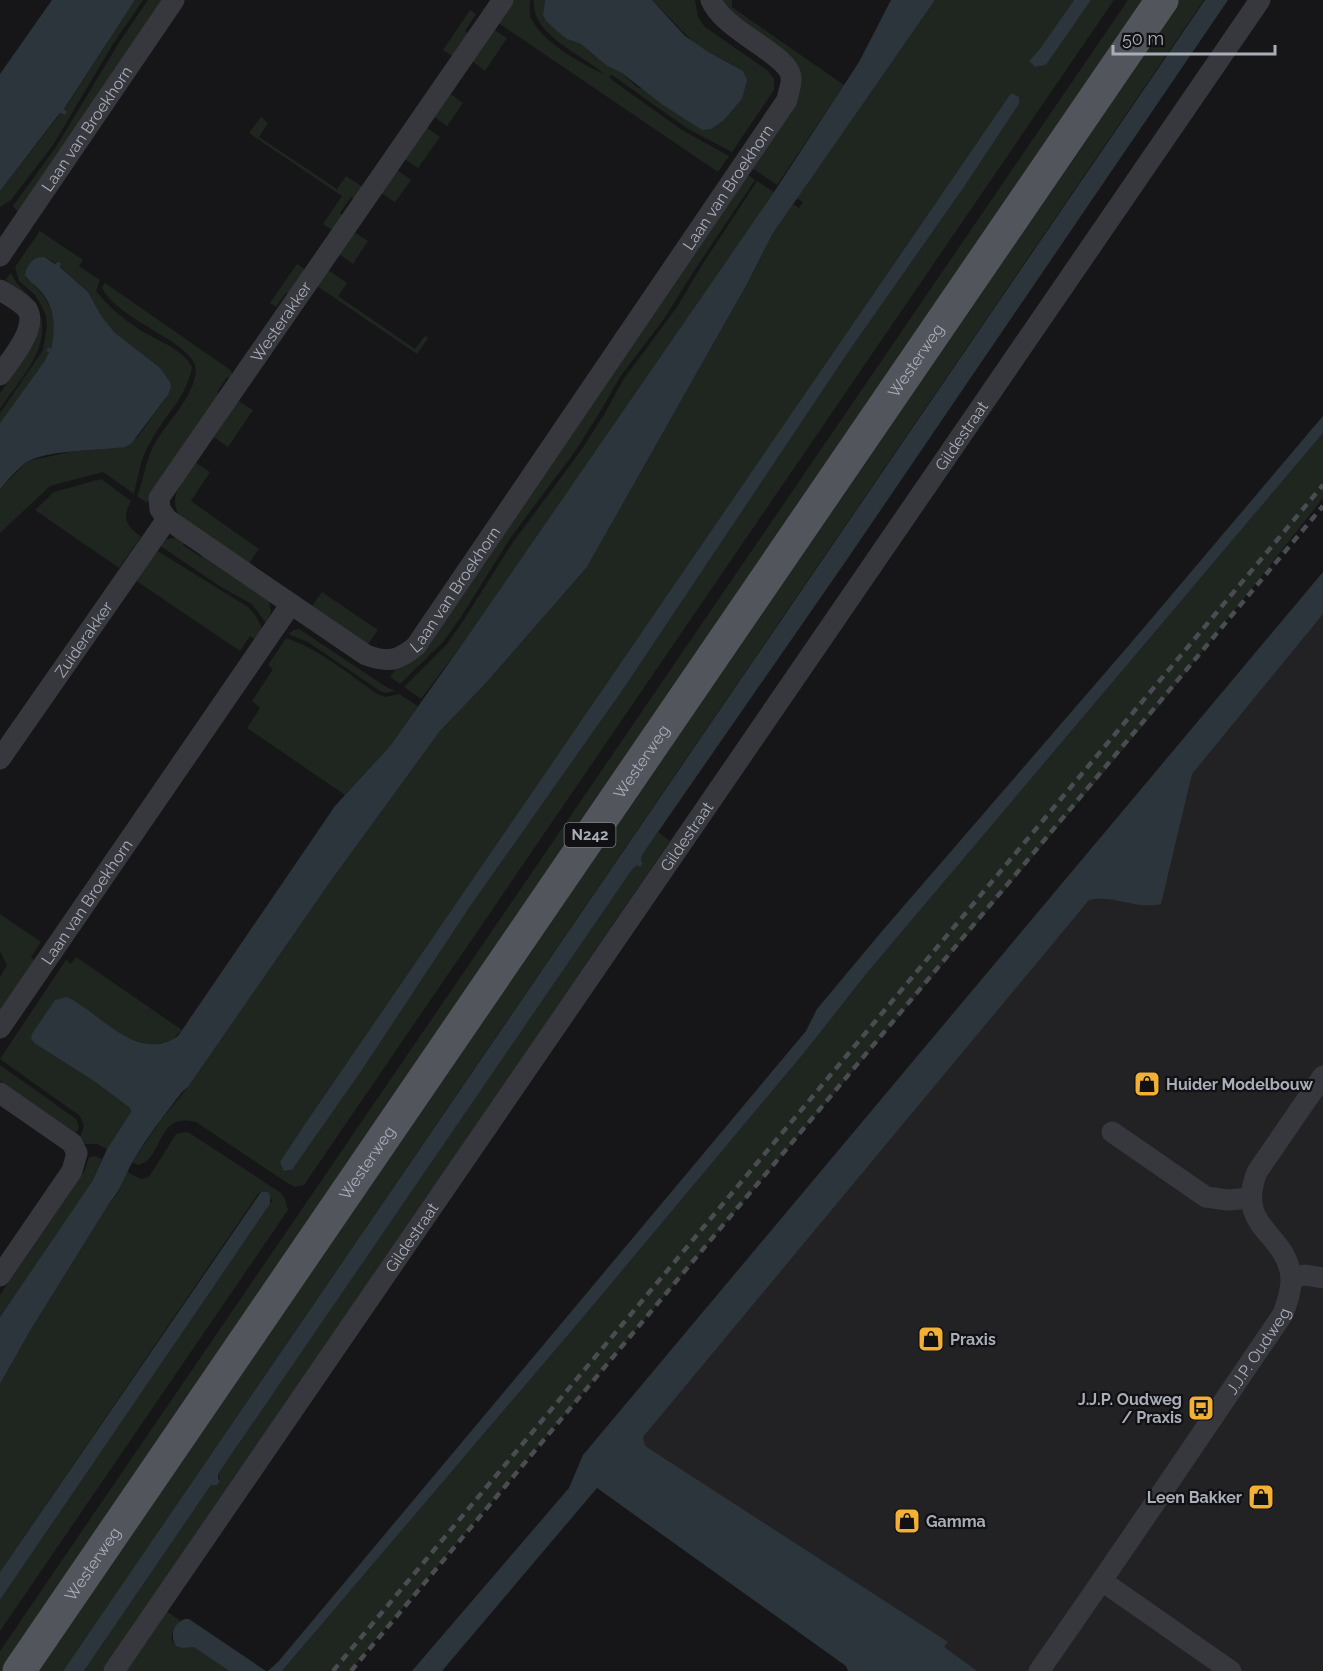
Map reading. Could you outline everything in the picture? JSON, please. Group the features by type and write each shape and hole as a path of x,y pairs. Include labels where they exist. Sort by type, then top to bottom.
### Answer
{"main road":[{"name":"Westerweg","path":"19,1671 1162,0"}],"street":[{"name":"Laan van Broekhorn","path":"0,256 174,0"},
{"name":"Westerakker","path":"167,519 160,509 159,498 503,0"},
{"name":"Laan van Broekhorn","path":"0,1028 291,604 366,655 390,660 404,657 416,646 787,100 791,75 783,62 724,20 714,8 711,0"},
{"name":"Gildestraat","path":"114,1671 1260,0"},
{"path":"0,290 26,309 31,320 28,332 0,375"},
{"path":"167,519 291,604"},
{"name":"Zuiderakker","path":"0,759 167,519"},
{"path":"1323,1076 1257,1172 1251,1198 1256,1219 1274,1239 1285,1259 1291,1278 1305,1275 1323,1278"},
{"path":"0,1093 72,1143 77,1153 72,1171 0,1275"},
{"path":"1112,1132 1206,1197 1228,1200 1251,1198"},
{"name":"J.J.P. Oudweg","path":"1039,1671 1283,1314 1289,1297 1291,1278"},
{"path":"1102,1581 1231,1671"}],"shaded area":[{"path":"52,0 135,0 64,109 67,112 65,115 60,113 0,191 0,74"},
{"path":"135,0 143,0 113,44 53,145 11,200 0,207 0,191 61,113 64,115 64,110"},
{"path":"148,0 163,0 18,212 13,206 56,147 120,41"},
{"path":"512,0 530,0 531,18 540,31 565,53 585,65 604,74 549,34 540,24 535,12 534,0 545,0 543,15 546,21 567,39 581,44 607,66 622,73 637,87 724,120 742,99 743,71 695,44 652,0 695,0 698,17 705,27 767,70 774,79 774,90 732,152 688,129 612,75 609,76 682,130 729,156 718,172 497,22"},
{"path":"545,0 652,0 685,36 743,71 747,80 742,99 724,120 711,129 702,130 663,105 622,73 607,66 581,44 567,39 558,32 543,15"},
{"path":"720,0 732,0 732,7 844,85 777,185 752,168 795,106 800,87 727,12"},
{"path":"891,0 935,0 773,233 747,284 587,567 486,683 440,731 330,882 188,1087 144,1143 117,1192 30,1331 0,1384 0,1317 93,1180 107,1149 131,1112 130,1108 94,1081 34,1043 31,1038 32,1034 55,1000 67,997 134,1040 148,1044 163,1043 178,1036 335,806 390,746 463,643 774,192 859,62"},
{"path":"935,0 1074,0 1029,61 1035,67 1046,65 1091,0 1114,0 304,1185 295,1187 289,1184 196,1122 183,1120 173,1123 166,1129 152,1155 146,1161 138,1165 132,1162 161,1120 188,1087 330,882 440,731 486,683 587,567 747,284 773,233 793,204 799,208 803,202 796,198","holes":["1011,93 1019,104 847,354 624,688 469,908 362,1070 292,1170 285,1172 307,1121"]},
{"path":"1074,0 1091,0 1046,65 1035,67 1029,61"},
{"path":"1128,0 1143,0 0,1671 0,1651"},
{"path":"1174,0 1204,0 63,1671 32,1671"},
{"path":"1205,0 1228,0 848,558 642,855 641,862 643,863 640,867 638,865 633,868 218,1474 220,1481 217,1485 211,1485 84,1671 63,1671"},
{"path":"470,10 476,14 465,31 468,34 452,56 443,50"},
{"path":"493,29 507,38 485,71 471,60"},
{"path":"449,93 463,103 447,126 433,116"},
{"path":"1011,93 1019,97 1019,104 964,187 847,354 624,688 469,908 362,1070 292,1170 284,1171 280,1162 307,1121"},
{"path":"261,117 268,123 259,137 337,189 346,176 363,187 354,199 351,197 340,213 343,216 333,231 323,224 342,196 249,133"},
{"path":"426,127 440,137 418,168 404,159"},
{"path":"396,169 411,180 395,202 381,193"},
{"path":"748,175 755,180 664,319 620,377 576,450 511,537 443,642 400,684 390,677"},
{"path":"757,181 774,192 463,643 421,699 404,687 447,644 511,545 582,449 623,380 677,307"},
{"path":"40,231 83,260 79,266 100,280 96,291 113,309 140,330 178,351 192,367 185,388 145,453 134,494 103,472 50,486 0,533 0,489 26,463 137,438 171,388 144,357 115,333 102,317 88,292 59,265 44,257 31,264 26,278 41,293 51,310 54,328 51,349 47,351 49,352 44,362 0,423 0,413 43,350 47,326 46,316 35,295 19,281 15,267"},
{"path":"354,232 368,241 353,264 339,254"},
{"path":"44,257 55,264 61,263 60,267 88,292 102,317 115,333 160,368 170,382 171,388 131,444 125,447 60,453 36,458 20,468 0,489 0,423 44,362 49,352 46,351 48,348 51,349 53,342 54,327 50,305 25,275 31,262"},
{"path":"297,264 306,270 289,295 286,293 276,307 270,303"},
{"path":"328,270 347,283 338,296 415,349 425,336 428,338 417,354 317,286"},
{"path":"11,273 36,306 41,320 42,333 39,347 26,373 0,409 0,393 34,344 39,328 6,279"},
{"path":"105,283 233,374 231,379 227,377 217,392 221,395 147,503 137,496 150,453 190,392 196,371 193,361 184,351 122,310 110,299 102,287"},
{"path":"238,401 253,410 228,447 214,437"},
{"path":"1323,416 1323,433 867,973 804,1053 585,1315 282,1671 268,1671 278,1662 806,1031 817,1009 883,930"},
{"path":"1323,433 1323,498 1157,709 350,1671 282,1671 585,1315 804,1053 867,973"},
{"path":"196,463 210,472 191,501 259,549 249,563 179,515 175,501 176,494"},
{"path":"101,479 131,501 126,513 127,522 141,537 119,568 35,510 54,492"},
{"path":"176,538 185,541 183,545 201,557 204,553 269,601 271,612 266,623 252,604 221,587 159,545 166,539"},
{"path":"156,550 248,607 262,628 254,639 250,636 240,651 135,580"},
{"path":"1323,572 1323,614 1192,774 1161,904 1143,905 1107,899 1089,900 643,1437 645,1446 948,1642 944,1647 977,1671 848,1671 846,1666 597,1488 442,1671 412,1671 569,1488 583,1455"},
{"path":"322,592 378,630 368,644 312,606"},
{"path":"1323,595 1323,1671 875,1671 599,1467"},
{"path":"299,629 395,691 385,693 380,691 308,642 288,634"},
{"path":"286,638 322,655 377,694 386,697 399,694 418,706 390,746 345,795 247,728 260,708 252,701 273,669 268,665"},
{"path":"658,832 670,841 103,1671 84,1671 211,1485 220,1481 218,1474 633,867 641,862 642,855"},
{"path":"0,914 41,942 31,957 35,961 0,1012 0,977 7,965 0,951"},
{"path":"76,957 182,1030 172,1040 157,1044 147,1044 127,1038 34,1043 94,1081 130,1108 131,1112 107,1149 97,1144 85,1144 80,1137 84,1126 80,1116 0,1059 66,960 71,964"},
{"path":"0,1065 76,1119 79,1127 76,1133 0,1081"},
{"path":"188,1132 281,1193 288,1210 0,1631 0,1600 272,1200 261,1192 258,1194 0,1572 0,1384 30,1331 110,1202 118,1193 127,1172 141,1179 149,1177 176,1134"},
{"path":"95,1156 102,1159 93,1180 0,1317 0,1295 84,1172 89,1157"},
{"path":"261,1192 268,1192 270,1204 0,1600 0,1572"},
{"path":"167,1612 180,1620 171,1638 175,1644 182,1647 194,1646 229,1671 126,1671"},
{"path":"189,1619 266,1671 229,1671 194,1647 176,1646 173,1631 177,1624"}],"railway":[{"path":"333,1671 1323,485"},
{"path":"351,1671 1323,506"}],"place":[{"name":"Huider Modelbouw","path":"1147,1084"},
{"name":"Praxis","path":"931,1339"},
{"name":"J.J.P. Oudweg / Praxis","path":"1201,1408"},
{"name":"Leen Bakker","path":"1261,1497"},
{"name":"Gamma","path":"907,1521"}]}
